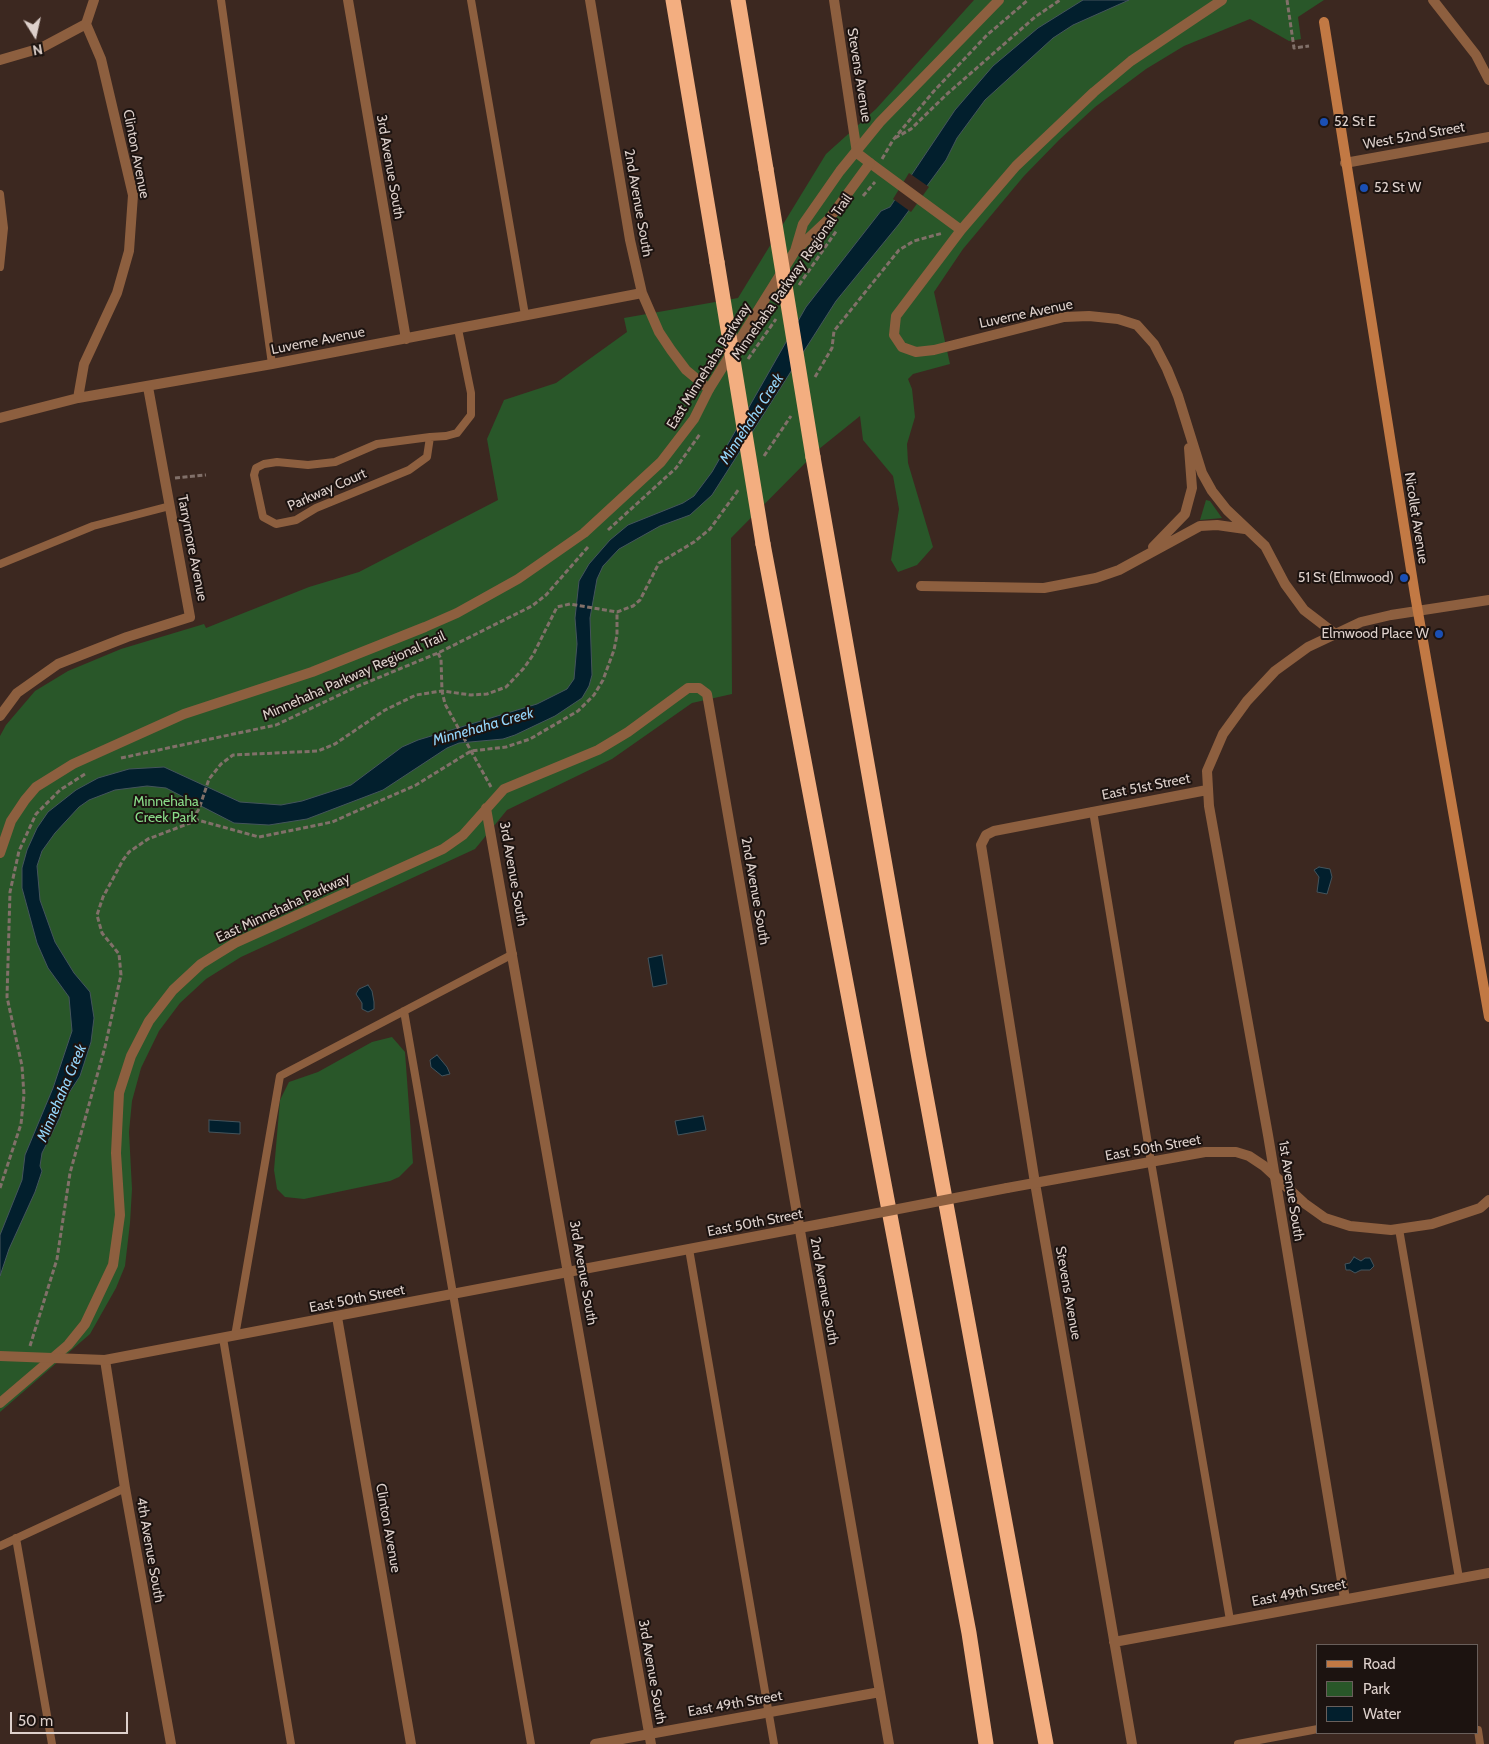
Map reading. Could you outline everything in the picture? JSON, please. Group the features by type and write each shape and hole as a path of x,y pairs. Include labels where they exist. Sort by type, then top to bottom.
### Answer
{"highway":[{"path":"673,0 763,544 969,1633 986,1744"},
{"path":"738,0 813,458 919,1058 1046,1744"}],"main road":[{"name":"Nicollet Avenue","path":"1324,22 1345,163 1418,610 1489,1017"}],"street":[{"path":"0,60 41,48 86,24 94,0"},
{"name":"3rd Avenue South","path":"348,0 406,339"},
{"name":"2nd Avenue South","path":"590,0 630,240 642,293 659,332 671,350 686,370 709,389"},
{"name":"Stevens Avenue","path":"834,0 857,153"},
{"name":"East Minnehaha Parkway","path":"795,251 802,224 840,171 857,153 880,122 999,0"},
{"path":"857,153 961,230 1016,166 1094,92 1131,61 1222,0"},
{"path":"1433,0 1476,55 1489,80"},
{"name":"Clinton Avenue","path":"78,398 84,364 117,293 129,251 133,195 101,59 86,24"},
{"name":"West 52nd Street","path":"1345,163 1489,137"},
{"name":"East Minnehaha Parkway","path":"0,853 12,822 25,800 36,787 73,764 184,714 312,672 393,641 457,613 518,579 584,533 645,478 676,444 694,419 709,389 795,251 829,220 870,163"},
{"name":"Luverne Avenue","path":"961,230 896,316 894,335 902,347 916,352 1064,318 1089,316 1118,318 1137,325 1154,344 1167,369 1178,396 1202,473 1212,492 1227,510 1272,555 1285,584 1304,610 1334,633"},
{"name":"Luverne Avenue","path":"0,418 78,398 272,364 642,293"},
{"name":"Tarrymore Avenue","path":"0,716 18,693 58,664 127,636 190,618 148,387"},
{"name":"Luverne Avenue","path":"1142,558 1185,514 1192,488 1186,424"},
{"path":"921,586 1044,588 1096,578 1119,570 1200,526 1217,525 1246,529"},
{"name":"East 51st Street","path":"981,845 986,835 994,831 1207,790 1206,771 1223,734 1247,701 1275,671 1308,647 1334,633 1361,622 1418,610 1489,600"},
{"name":"East Minnehaha Parkway","path":"0,1403 68,1345 85,1324 113,1265 120,1216 116,1153 119,1094 131,1056 149,1022 173,990 201,964 235,943 443,849 463,836 504,789 598,750 628,732 688,688 699,688 707,694"},
{"name":"2nd Avenue South","path":"707,694 889,1744"},
{"name":"1st Avenue South","path":"1207,790 1275,1176 1345,1599"},
{"name":"3rd Avenue South","path":"486,808 650,1739"},
{"name":"Stevens Avenue","path":"981,845 1035,1183 1132,1744"},
{"name":"East 50th Street","path":"4,1356 105,1360 1205,1152 1236,1152 1249,1156 1275,1176 1304,1203 1326,1218 1350,1226 1391,1230 1432,1224 1480,1208 1489,1200"},
{"name":"Clinton Avenue","path":"337,1317 410,1744"},
{"name":"4th Avenue South","path":"105,1360 125,1488 171,1744"},
{"name":"East 49th Street","path":"1114,1642 1489,1573"},
{"name":"East 49th Street","path":"595,1744 650,1739 768,1712 880,1692"}],"lane":[{"path":"221,0 272,364"},
{"path":"471,0 525,315"},
{"path":"0,194 4,228 0,268"},
{"name":"Parkway Court","path":"430,437 427,458 409,470 316,508 296,520 276,524 263,517 254,475 256,468 264,464 277,462 308,465 335,462 377,444 457,433 471,415 471,393 458,329"},
{"path":"0,564 93,526 170,506"},
{"path":"1093,811 1230,1620"},
{"path":"235,1336 280,1076 513,954"},
{"path":"404,1011 531,1744"},
{"path":"1399,1229 1459,1578"},
{"path":"689,1249 774,1744"},
{"path":"222,1338 291,1744"},
{"path":"0,1546 125,1488"},
{"path":"16,1538 52,1744"},
{"path":"1238,1744 1316,1729"}],"path":[{"path":"883,154 913,113 960,62 1028,0"},
{"path":"893,140 911,129 947,94 1029,22 1060,0"},
{"path":"1287,0 1294,48 1309,46"},
{"name":"Minnehaha Parkway Regional Trail","path":"862,197 873,186"},
{"name":"Minnehaha Parkway Regional Trail","path":"794,293 839,227"},
{"path":"812,381 832,348 834,331 899,250 914,241 943,233"},
{"name":"Minnehaha Parkway Regional Trail","path":"742,367 776,318"},
{"path":"760,460 792,415"},
{"path":"603,534 676,468 703,429"},
{"path":"164,480 206,475"},
{"path":"27,1357 57,1259 70,1173 121,975 119,954 98,925 98,910 123,860 129,852 148,839 184,827 194,819 207,784 216,769 233,755 318,751 334,744 385,710 407,699 428,692 442,691 471,695 487,694 506,687 524,668 533,655 557,607 561,604 572,604 617,612 632,606 640,600 659,563 694,542 710,529 744,482"},
{"name":"Minnehaha Parkway Regional Trail","path":"114,760 141,752 276,725 356,687 438,653 532,606 546,595 589,546"},
{"path":"194,819 259,836 332,822 416,785 471,751 506,747 530,739 578,711 594,695 606,673 617,635 617,612"},
{"path":"438,653 441,658 442,691 450,714 496,796"},
{"path":"0,1188 21,1124 24,1095 22,1066 7,992 10,892 15,868 23,838 36,814 60,790 93,770"}],"green space":[{"name":"Minnehaha Creek Park","path":"974,0 1324,0 1298,17 1301,39 1289,41 1250,19 1184,46 1146,69 1095,107 1059,140 1024,176 963,249 934,292 950,364 913,374 908,379 912,389 915,417 907,444 908,463 933,547 917,565 898,572 891,560 899,509 893,476 863,440 860,416 819,449 731,538 732,694 692,703 612,759 507,810 475,849 241,957 206,979 180,1003 159,1031 141,1068 132,1101 129,1132 132,1189 130,1223 125,1266 116,1288 90,1334 0,1412 0,736 6,725 35,691 68,671 121,649 204,624 206,628 309,587 359,572 498,500 487,439 504,400 556,383 627,332 624,318 738,298 826,154 876,109"},
{"path":"1206,500 1210,501 1222,518 1200,520"},
{"path":"392,1037 405,1052 413,1163 399,1177 390,1181 304,1199 285,1197 277,1189 274,1170 280,1100 289,1082 318,1072 372,1042"}],"water":[{"name":"Minnehaha Creek","path":"1083,0 1129,0 1073,25 1053,38 985,100 957,138 946,160 899,224 836,301 712,495 690,515 660,526 619,549 603,566 597,579 590,618 592,675 589,686 582,698 555,716 515,735 503,739 459,743 447,748 383,790 307,819 269,825 234,823 166,788 147,786 115,790 89,800 79,807 55,833 42,851 37,866 40,900 55,942 74,973 90,992 94,1018 91,1042 80,1076 65,1099 60,1117 42,1153 40,1166 42,1171 35,1192 9,1249 0,1276 0,1235 22,1180 25,1155 53,1088 72,1031 69,997 48,968 37,943 22,888 22,868 27,850 37,828 48,812 76,790 98,778 129,769 164,767 240,802 281,805 302,801 351,785 402,747 418,740 537,704 567,689 574,679 577,644 575,618 579,581 589,564 610,540 628,525 683,503 694,496 712,472 806,307 881,211 890,207 955,110 993,66 1038,28"},
{"path":"1319,867 1330,869 1332,877 1327,894 1317,892 1319,877 1314,870"},
{"path":"662,955 667,984 653,987 648,958"},
{"path":"368,985 372,991 374,1009 368,1012 362,1009 362,1003 356,994 359,989"},
{"path":"437,1055 450,1074 442,1076 431,1067 430,1060"},
{"path":"703,1116 706,1130 678,1135 675,1121"},
{"path":"209,1120 240,1122 240,1134 209,1132"},
{"path":"1354,1257 1361,1261 1365,1258 1370,1258 1374,1266 1370,1270 1361,1270 1355,1273 1346,1270 1345,1264 1350,1263"}],"pier":[{"path":"909,173 929,187 911,212 893,199"}],"place":[{"name":"52 St E","path":"1324,122"},
{"name":"52 St W","path":"1364,188"},
{"name":"51 St (Elmwood)","path":"1404,578"},
{"name":"Elmwood Place W","path":"1439,634"}]}
